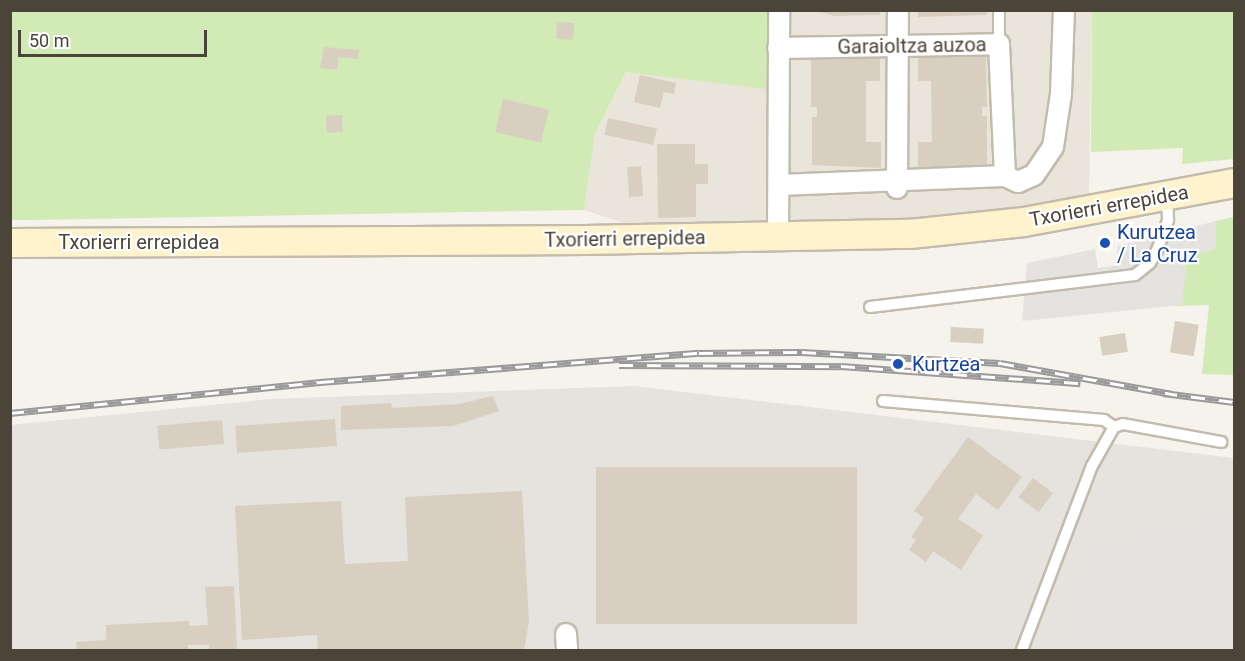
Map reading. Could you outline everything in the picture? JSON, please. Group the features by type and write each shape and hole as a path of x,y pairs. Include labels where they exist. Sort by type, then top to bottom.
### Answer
{"street":[{"path":"778,237 779,10"},
{"path":"896,184 898,10"},
{"path":"779,184 896,184 1005,176 1018,182 1034,175 1053,147 1061,94 1064,10"},
{"name":"Garaioltza auzoa","path":"778,48 999,44 1005,176"},
{"name":"Txorierri errepidea","path":"10,243 910,234 1024,222 1234,183"}],"lane":[{"path":"999,10 999,44"},
{"path":"870,307 1135,275 1150,263 1158,248 1168,220 1167,196"},
{"path":"883,401 1104,420 1114,427"},
{"path":"1022,651 1092,466 1114,427 1122,424 1221,442"}],"shaded area":[{"path":"771,11 1092,11 1089,193 1082,201 982,215 857,224 642,229 584,210 595,134 626,72 766,88"},
{"path":"1216,221 1215,249 1187,257 1182,305 1022,321 1027,263 1095,249 1098,268 1118,265 1117,246"},
{"path":"634,386 1234,458 1234,517 1093,551 1061,650 11,650 10,425 270,399"},
{"path":"1234,517 1234,650 1061,650 1093,551"}],"green space":[{"path":"11,11 773,11 767,89 626,72 595,134 584,210 11,220"},
{"path":"1092,11 1234,11 1234,159 1182,164 1183,148 1091,152"},
{"path":"1234,217 1234,375 1202,374 1209,305 1177,306 1187,257 1215,249 1216,221"}],"building":[{"path":"812,10 880,10 880,15 835,16"},
{"path":"918,10 987,10 987,15 918,17"},
{"path":"557,22 574,23 573,40 556,39"},
{"path":"324,47 359,50 358,59 338,57 337,70 320,68"},
{"path":"880,53 880,81 866,81 866,142 881,142 881,168 812,165 812,117 817,117 817,107 811,107 811,56"},
{"path":"918,53 986,57 987,107 982,107 982,116 987,116 987,167 918,169 918,142 932,142 931,81 918,81"},
{"path":"640,75 676,83 674,94 664,92 660,108 634,102"},
{"path":"503,99 549,110 541,143 495,132"},
{"path":"342,115 343,132 327,133 326,116"},
{"path":"608,118 657,128 653,145 604,135"},
{"path":"657,144 695,144 695,164 708,164 708,184 696,184 696,217 658,218"},
{"path":"641,166 643,196 629,197 627,167"},
{"path":"1175,321 1199,325 1194,356 1170,353"},
{"path":"951,327 984,329 983,344 950,342"},
{"path":"1125,333 1128,352 1102,356 1099,337"},
{"path":"493,396 499,411 453,426 341,430 341,406 391,403 392,408 459,404"},
{"path":"335,419 337,446 237,453 235,426"},
{"path":"222,420 224,444 159,450 157,426"},
{"path":"968,437 1022,477 998,510 976,494 958,519 983,535 961,570 933,551 926,562 909,550 916,540 911,537 924,518 914,511"},
{"path":"596,467 857,467 857,624 596,624"},
{"path":"1033,478 1053,493 1039,512 1019,497"},
{"path":"522,491 529,622 524,650 318,650 317,635 242,640 235,506 341,501 345,564 408,561 405,497"},
{"path":"234,586 237,650 209,650 209,645 188,645 189,650 77,650 76,642 106,640 106,625 189,621 189,626 208,625 205,587"}],"railway":[{"path":"10,413 320,382 699,353 802,352 1000,363 1172,394"},
{"path":"619,365 841,366 1080,383"},
{"path":"1163,393 1234,402"}],"place":[{"name":"Kurutzea / La Cruz","path":"1105,243"},
{"name":"Kurtzea","path":"898,364"}]}
